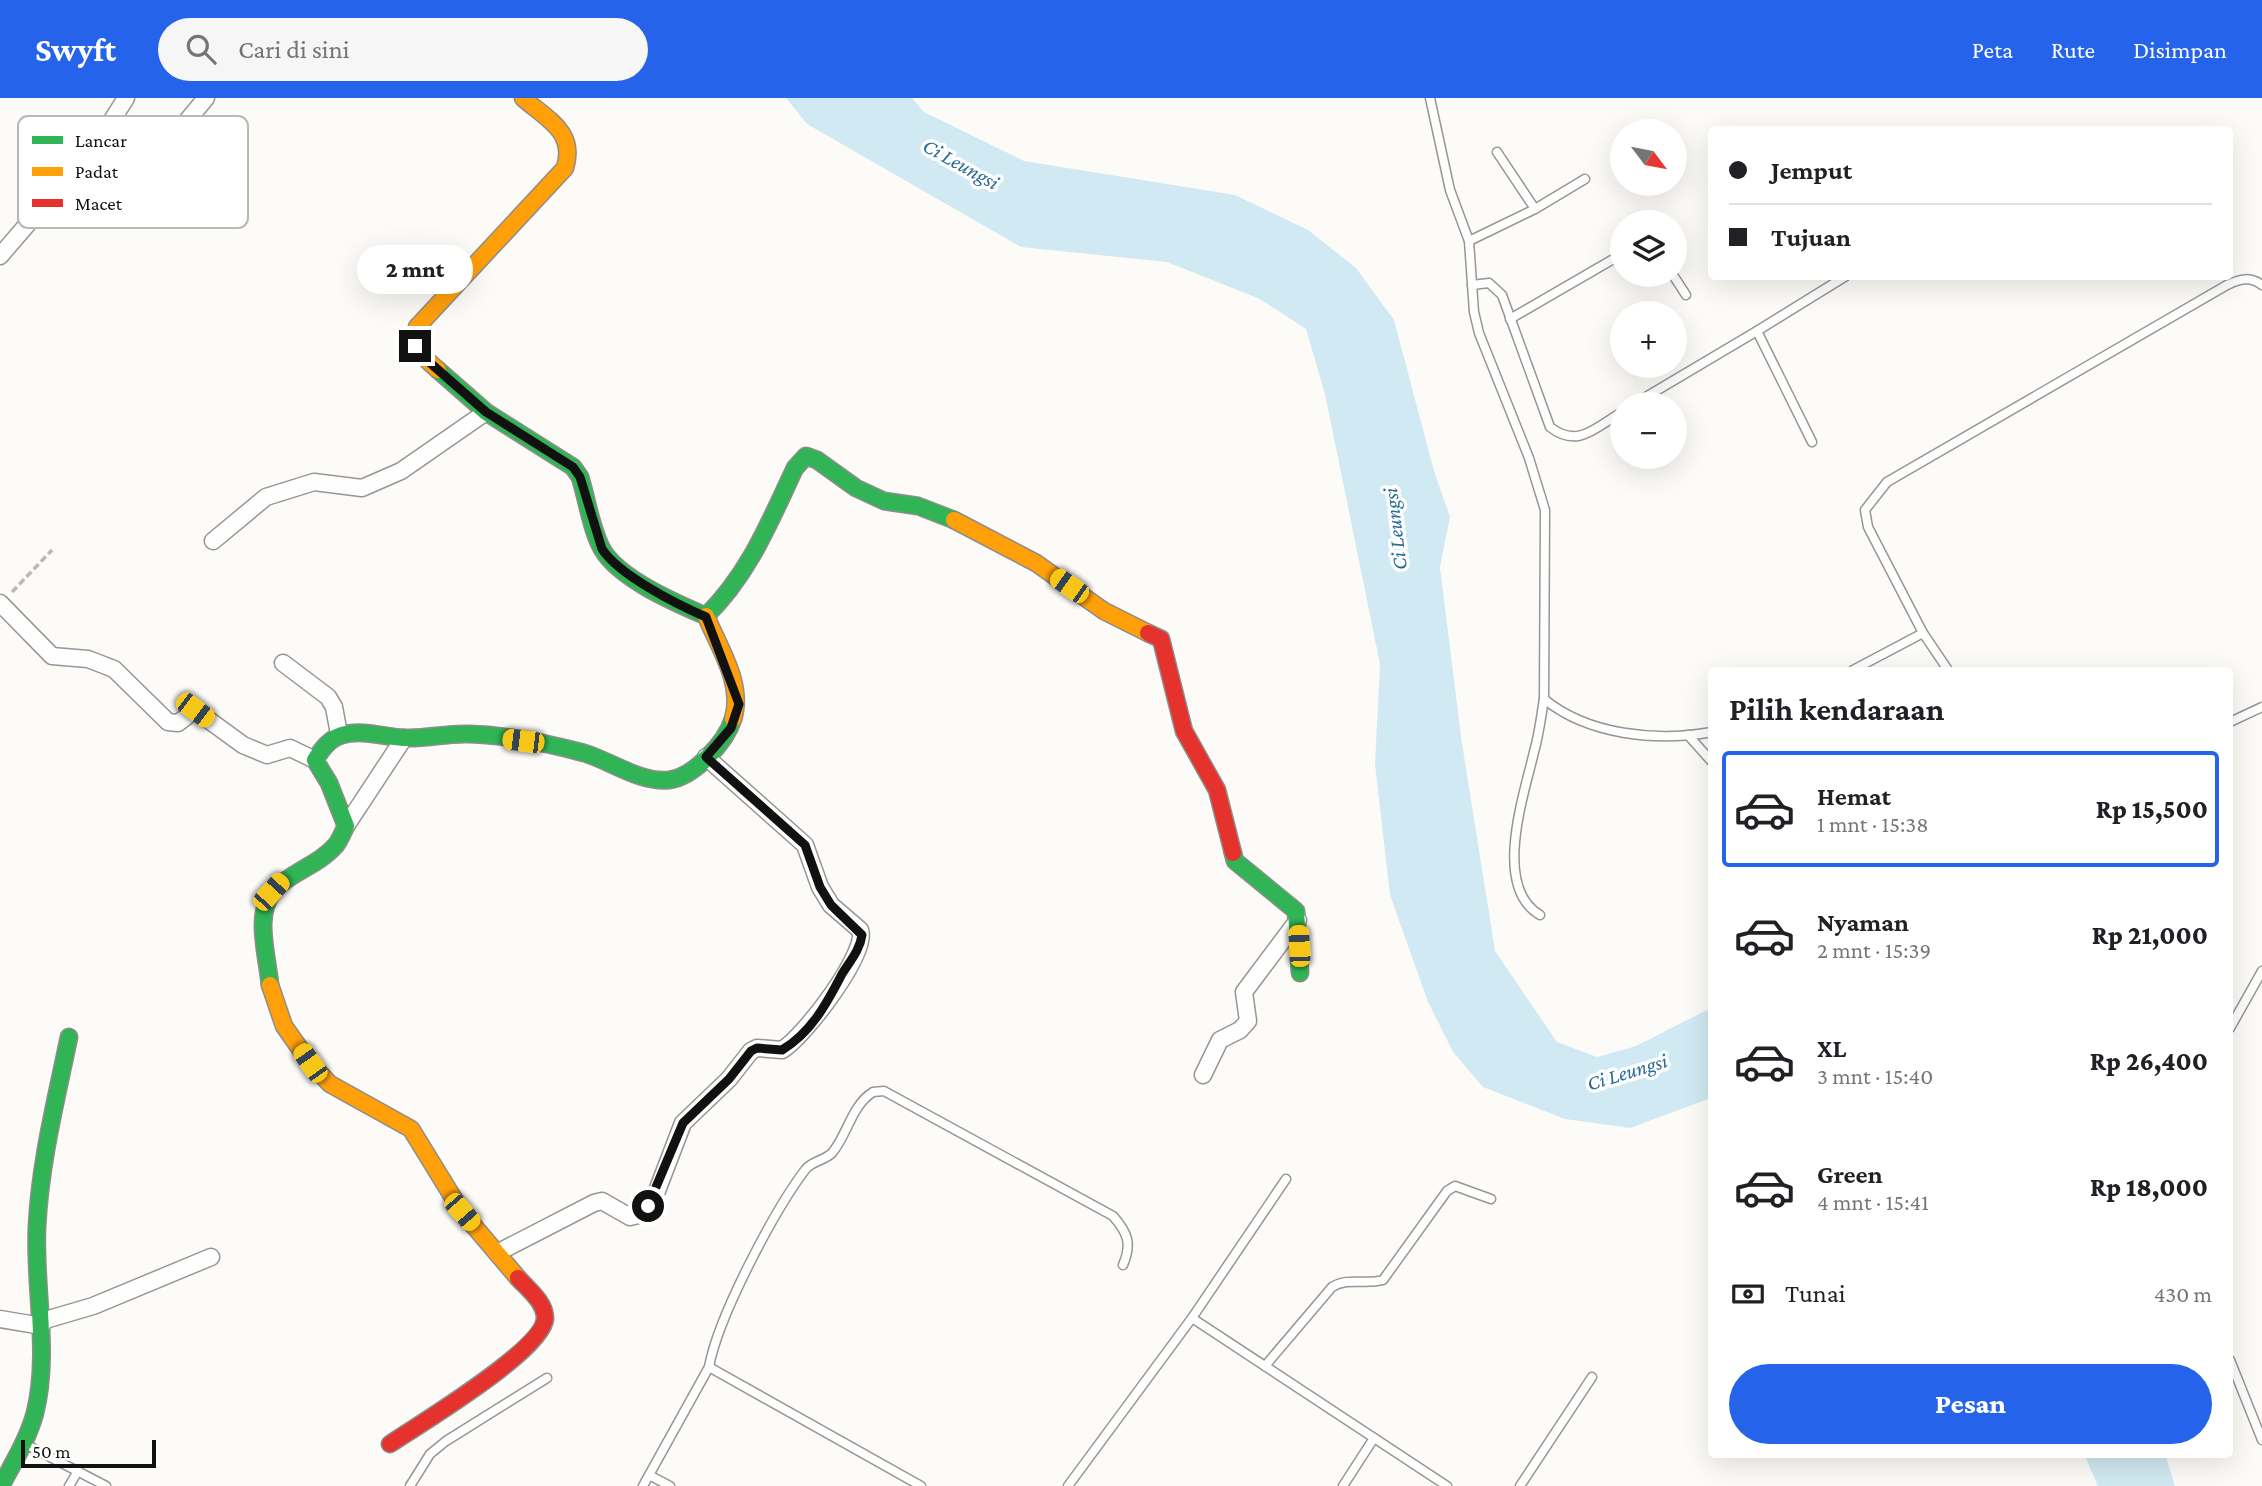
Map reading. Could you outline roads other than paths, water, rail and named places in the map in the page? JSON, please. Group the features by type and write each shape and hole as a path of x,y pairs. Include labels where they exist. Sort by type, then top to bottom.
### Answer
{"street":[{"path":"115,116 126,98"},
{"path":"191,116 206,98"},
{"path":"315,760 329,739 340,734 404,738 467,734 523,741 590,755 638,775 665,781 684,775 706,757 731,728 739,704 706,617 625,572 607,557 602,549 580,477 573,467 486,412 420,354 415,339 417,327 425,316 565,168 570,152 566,138 523,98"},
{"path":"0,256 24,228"},
{"path":"212,541 266,497 314,482 362,488 401,471 486,412"},
{"path":"706,617 740,578 795,468 806,456 817,460 873,497 918,506 967,525 1036,563 1104,611 1161,639 1184,731 1217,790 1235,861 1294,906 1298,919 1300,973"},
{"path":"0,603 52,656 88,659 114,669 168,722 178,723 195,710 243,744 267,755 290,748 315,760 329,783 345,826"},
{"path":"284,663 328,697 334,707 340,734"},
{"path":"390,1444 514,1359 540,1332 545,1313 540,1303 462,1212 411,1129 345,1095 310,1063 284,1026 271,993 263,923 271,892 281,881 300,873 336,845 345,826 404,738"},
{"path":"497,1253 594,1203 602,1201 630,1217 642,1214 655,1196 683,1123 729,1079 751,1051 757,1048 782,1050 799,1038 821,1012 861,945 860,930 831,905 820,887 805,845 706,757"},
{"path":"1203,1075 1220,1040 1240,1030 1248,1021 1244,992 1298,919"},
{"path":"1,1486 23,1443 38,1403 42,1324 37,1259 39,1197 68,1037"},
{"path":"0,1320 42,1324 211,1257"}],"lane":[{"path":"1430,98 1450,190 1469,241 1479,333 1529,458 1545,510 1544,699 1518,822 1515,870 1518,892 1525,904 1540,915"},
{"path":"1497,152 1535,209"},
{"path":"1469,241 1535,209 1585,179"},
{"path":"1510,319 1610,261"},
{"path":"1946,667 1923,633 1868,527 1865,510 1887,482 2227,285 2241,279 2256,280 2262,285"},
{"path":"1654,392 1840,280"},
{"path":"1472,285 1489,283 1498,289 1550,427 1564,436 1575,438 1610,419"},
{"path":"1681,287 1686,295"},
{"path":"1757,331 1812,442"},
{"path":"1859,667 1923,633"},
{"path":"1544,699 1575,718 1628,733 1688,735 1708,732"},
{"path":"2233,721 2262,707"},
{"path":"1688,735 1708,758"},
{"path":"2233,1022 2262,971"},
{"path":"643,1486 709,1367 712,1352 743,1279 807,1167 832,1153 859,1105 873,1092 884,1091 1114,1216 1129,1239 1129,1250 1123,1265"},
{"path":"1068,1486 1192,1318 1286,1180"},
{"path":"1265,1366 1332,1287 1342,1281 1373,1283 1382,1280 1447,1191 1455,1186 1490,1199"},
{"path":"1192,1318 1447,1486"},
{"path":"709,1367 921,1486"},
{"path":"2233,1368 2262,1440"},
{"path":"1520,1486 1592,1377"},
{"path":"410,1486 430,1454 446,1441 547,1378"},
{"path":"1343,1486 1374,1438"},
{"path":"23,1443 106,1486"},
{"path":"69,1486 78,1471"},
{"path":"649,1475 670,1486"}],"water":[{"name":"Ci Leungsi","path":"786,98 912,98 924,112 1024,161 1235,195 1308,230 1356,268 1394,320 1434,471 1450,517 1440,567 1461,737 1495,951 1557,1042 1597,1057 1636,1046 1708,1010 1708,1099 1630,1128 1565,1119 1483,1087 1453,1052 1428,1002 1390,895 1375,764 1380,664 1325,394 1306,329 1260,299 1167,262 1021,247 807,124"},
{"path":"2086,1458 2166,1458 2175,1486 2098,1486"}]}
